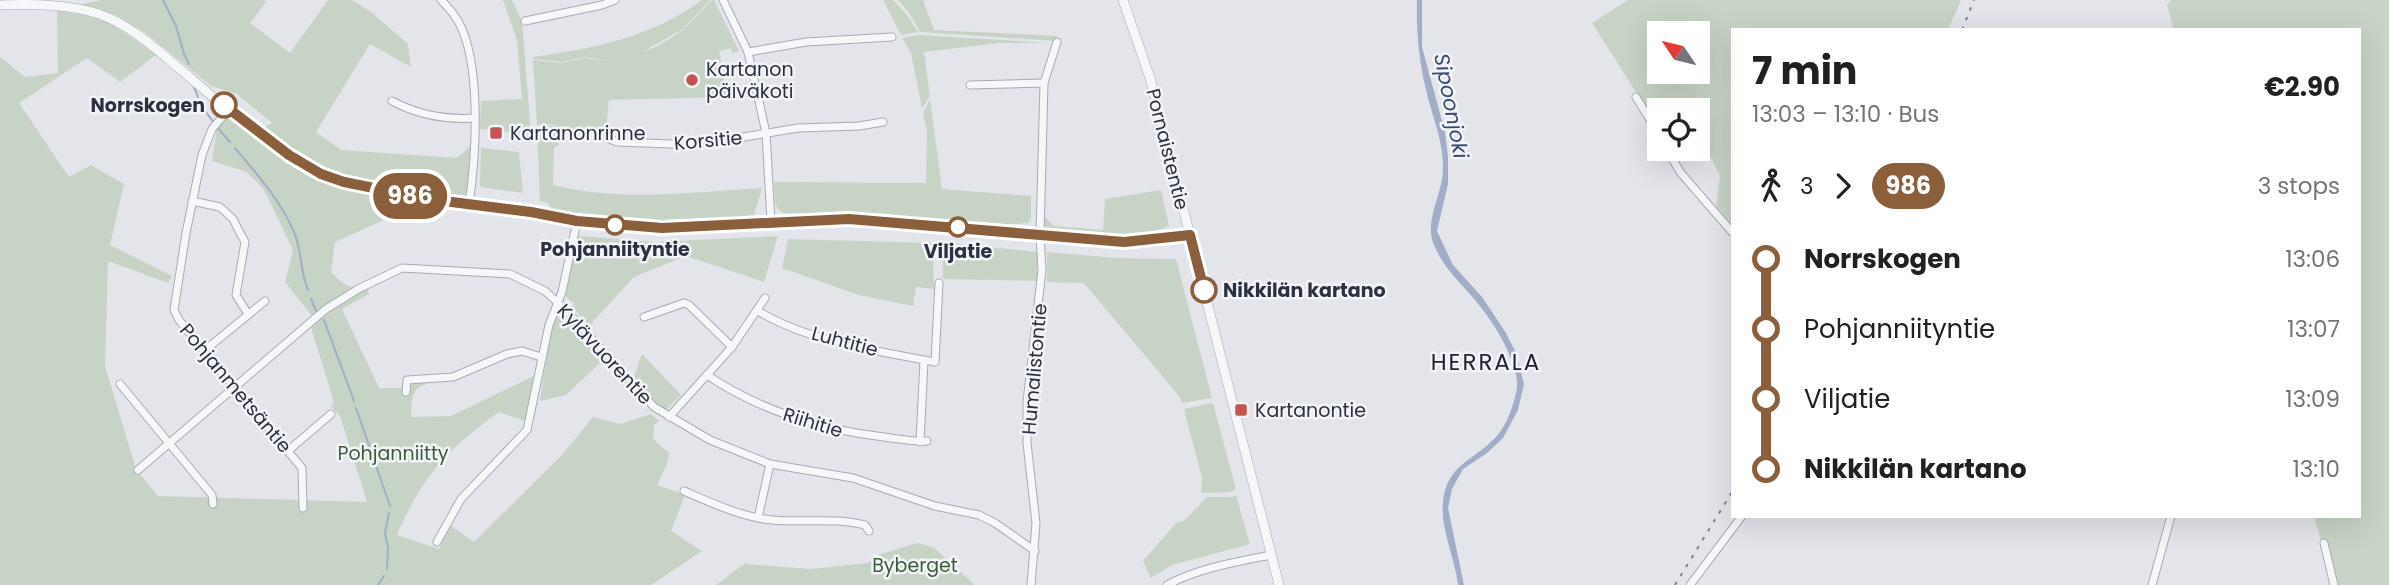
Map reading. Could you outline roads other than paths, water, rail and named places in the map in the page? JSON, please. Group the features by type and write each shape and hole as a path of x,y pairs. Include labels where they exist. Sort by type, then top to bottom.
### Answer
{"street":[{"path":"441,0 459,22 472,74 475,118 469,204"},
{"path":"525,21 615,0"},
{"path":"723,0 748,52 766,133 771,221"},
{"name":"Pornaistentie","path":"1122,0 1150,78 1279,585"},
{"path":"0,5 59,6 97,13 114,20 142,38 289,155 328,176 378,190 577,221 662,228 771,221 865,219 1124,242 1190,235"},
{"path":"748,52 806,41 892,37"},
{"path":"1040,236 1044,83 1057,43"},
{"path":"970,85 1044,83"},
{"path":"1636,97 1647,115"},
{"path":"392,101 412,112 439,118 475,118"},
{"name":"Pohjanmetsäntie","path":"229,109 212,129 205,145 173,304 179,320 302,468 303,508"},
{"name":"Korsitie","path":"607,138 617,142 714,142 798,128 876,125 883,122"},
{"path":"1674,161 1680,172 1731,231"},
{"path":"192,201 220,207 233,219 239,231 244,242 236,295 248,314"},
{"path":"437,542 461,499 527,430 541,357 551,316 570,261 577,221"},
{"name":"Humalistontie","path":"1031,585 1036,523 1027,434 1029,373 1042,270 1040,236"},
{"name":"Kylävuorentie","path":"138,470 326,309 360,288 402,268 510,274 545,291 567,311 654,407 669,418 736,452 770,464 853,478 935,506 979,515 1035,551"},
{"name":"Luhtitie","path":"758,311 843,344 935,362 939,284"},
{"path":"669,418 732,347 765,298"},
{"path":"204,351 265,301"},
{"path":"644,317 684,303 732,347"},
{"path":"406,392 407,380 453,377 508,354 522,351 541,357"},
{"name":"Riihitie","path":"707,375 743,396 787,415 846,433 924,442 925,360"},
{"path":"120,384 212,495 213,505"},
{"path":"289,450 331,414"},
{"path":"758,518 770,464"},
{"path":"684,491 736,513 758,518 845,521 865,526 869,531"},
{"path":"1690,585 1740,518"},
{"path":"2152,585 2170,518"},
{"path":"2323,543 2334,585"},
{"path":"1167,585 1220,566 1271,555"}],"water":[{"path":"1417,0 1422,0 1422,47 1445,132 1448,156 1448,184 1437,231 1453,265 1482,297 1506,333 1516,353 1524,384 1518,410 1503,438 1463,469 1452,489 1448,508 1464,585 1458,585 1446,533 1443,512 1445,489 1455,471 1487,446 1502,430 1512,406 1517,383 1510,356 1498,333 1484,311 1445,264 1431,236 1443,157 1422,68"}],"waterway":[{"path":"163,0 176,26 189,64"},
{"path":"194,87 198,97"},
{"path":"202,106 213,122"},
{"path":"218,128 230,142"},
{"path":"235,148 268,188 289,221 297,239 308,290"},
{"path":"311,299 316,311"},
{"path":"324,320 354,401"},
{"path":"356,408 390,506"},
{"path":"387,569 388,548 385,533 389,513"},
{"path":"378,585 384,576"}],"railway":[{"path":"1963,28 1974,0"},
{"path":"1675,585 1731,494"}],"place":[{"name":"Kartanon päiväkoti","path":"692,80"},
{"name":"Norrskogen","path":"224,105"},
{"name":"Kartanonrinne","path":"496,133"},
{"name":"Pohjanniityntie","path":"615,225"},
{"name":"Viljatie","path":"958,227"},
{"name":"Nikkilän kartano","path":"1204,290"},
{"name":"Kartanontie","path":"1241,410"}],"district":[{"name":"HERRALA","path":"1486,362"}],"water label":[{"name":"Sipoonjoki","path":"1451,106"}],"park label":[{"name":"Pohjanniitty","path":"393,453"},
{"name":"Byberget","path":"915,565"}]}
